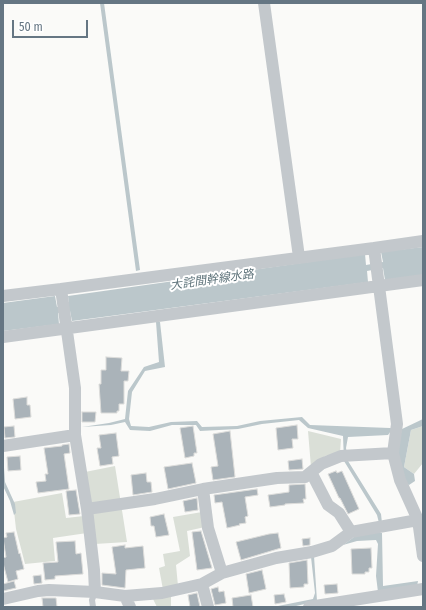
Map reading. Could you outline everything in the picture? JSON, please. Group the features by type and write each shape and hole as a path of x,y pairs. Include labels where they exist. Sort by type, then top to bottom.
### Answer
{"street":[{"path":"264,3 299,257"},
{"path":"3,296 423,241"},
{"path":"374,248 397,424 393,454 400,480 418,520 423,556"},
{"path":"3,337 378,280 423,280"},
{"path":"60,289 75,388 75,435 87,509 94,570 94,592"},
{"path":"3,446 75,435"},
{"path":"87,509 277,478 305,477 321,464 345,455 393,454"},
{"path":"311,472 328,505 339,513 351,532"},
{"path":"203,489 208,528 222,573"},
{"path":"3,599 43,590 94,592 125,596 162,593 202,584 222,573 276,558 312,552 332,546 351,532 418,520"},
{"path":"202,584 208,607"},
{"path":"309,607 378,602 423,588"},
{"path":"125,596 130,607"}],"lane":[{"path":"93,607 92,600 94,592"}],"shaded area":[{"path":"423,426 423,463 414,474 404,467 411,430"},
{"path":"308,431 341,439 340,453 325,456 311,467"},
{"path":"115,466 127,542 95,544 85,472"},
{"path":"62,493 66,518 84,516 87,533 53,538 55,561 25,564 16,529 13,502"},
{"path":"202,512 205,527 187,531 190,556 176,565 178,586 171,591 171,607 157,607 151,595 164,595 159,568 165,566 163,554 180,551 173,517"}],"water":[{"path":"100,3 104,3 140,270 136,271"},
{"name":"大詫間幹線水路","path":"423,247 423,275 385,280 383,268 367,271 368,282 72,321 70,311 58,313 59,324 3,331 3,303 55,296 57,307 69,305 68,296 365,254 366,265 383,262 381,252"},
{"path":"156,322 160,322 165,367 145,371 132,392 129,419 131,426 149,427 171,422 197,421 202,427 237,426 260,421 302,417 310,425 402,429 423,419 423,426 411,430 404,467 414,474 415,481 409,485 405,483 391,431 388,435 348,437 346,448 348,461 381,514 382,523 379,523 377,515 344,461 343,436 308,428 299,420 262,424 238,429 200,431 196,425 172,425 150,431 130,430 125,422 111,425 82,427 125,419 128,391 144,367 159,362"},
{"path":"3,453 5,482 15,504 16,513 14,515 10,501 3,486"},
{"path":"367,533 382,533 383,586 418,581 417,586 378,592 376,576 378,544 376,540 357,541 343,545 354,537"},
{"path":"314,556 317,601 292,607 273,607 313,599 315,593 311,557"}],"building":[{"path":"106,357 122,358 121,371 129,371 128,381 124,381 124,404 119,404 119,411 117,411 117,413 101,413 99,384 101,384 101,370 106,370"},
{"path":"27,397 27,405 30,405 31,417 15,419 13,399"},
{"path":"82,412 96,412 95,422 82,422"},
{"path":"297,425 298,439 292,439 293,448 278,450 276,428"},
{"path":"14,426 15,437 5,438 4,427"},
{"path":"193,426 197,453 194,453 194,456 185,458 180,428"},
{"path":"230,431 235,477 213,480 211,467 218,466 213,434"},
{"path":"116,433 119,456 112,457 113,464 100,466 97,448 101,448 99,435"},
{"path":"69,444 70,453 64,454 69,489 38,493 36,482 46,481 45,474 48,474 44,448"},
{"path":"20,456 21,470 8,471 7,457"},
{"path":"302,459 303,469 289,470 288,461"},
{"path":"192,463 196,483 168,489 164,467"},
{"path":"336,471 337,473 342,471 359,509 348,514 328,474"},
{"path":"146,473 147,482 151,482 152,492 133,495 131,475"},
{"path":"305,484 306,499 303,499 304,503 285,504 270,507 268,495 289,492 289,485"},
{"path":"257,489 258,495 245,497 248,516 245,517 246,523 227,528 222,502 215,503 214,495"},
{"path":"76,490 80,514 69,515 66,491"},
{"path":"197,498 198,510 185,512 183,501"},
{"path":"164,514 169,535 156,537 154,526 151,526 150,517"},
{"path":"201,531 212,568 197,570 192,532"},
{"path":"14,532 24,569 16,571 18,579 8,582 3,563 3,558 6,557 3,538 7,537 6,533"},
{"path":"278,533 281,548 241,560 236,542"},
{"path":"310,538 310,545 303,546 302,539"},
{"path":"75,541 76,554 81,553 83,574 55,576 55,579 45,580 43,563 58,562 56,542"},
{"path":"125,545 125,548 143,546 145,568 126,570 125,588 102,585 102,573 116,574 112,547"},
{"path":"371,548 372,568 369,568 369,572 365,572 365,574 352,574 351,549"},
{"path":"307,560 308,584 304,584 304,587 290,588 289,563"},
{"path":"262,570 266,589 249,593 246,574"},
{"path":"41,575 42,583 34,584 33,576"},
{"path":"14,581 16,588 3,591 3,584"},
{"path":"337,584 338,593 325,594 324,585"},
{"path":"218,587 219,592 224,591 226,603 215,605 211,589"},
{"path":"197,593 200,607 190,607 188,595"},
{"path":"284,594 286,602 275,604 274,595"},
{"path":"251,595 253,607 233,607 232,598"},
{"path":"42,598 56,598 57,607 43,607"}]}
